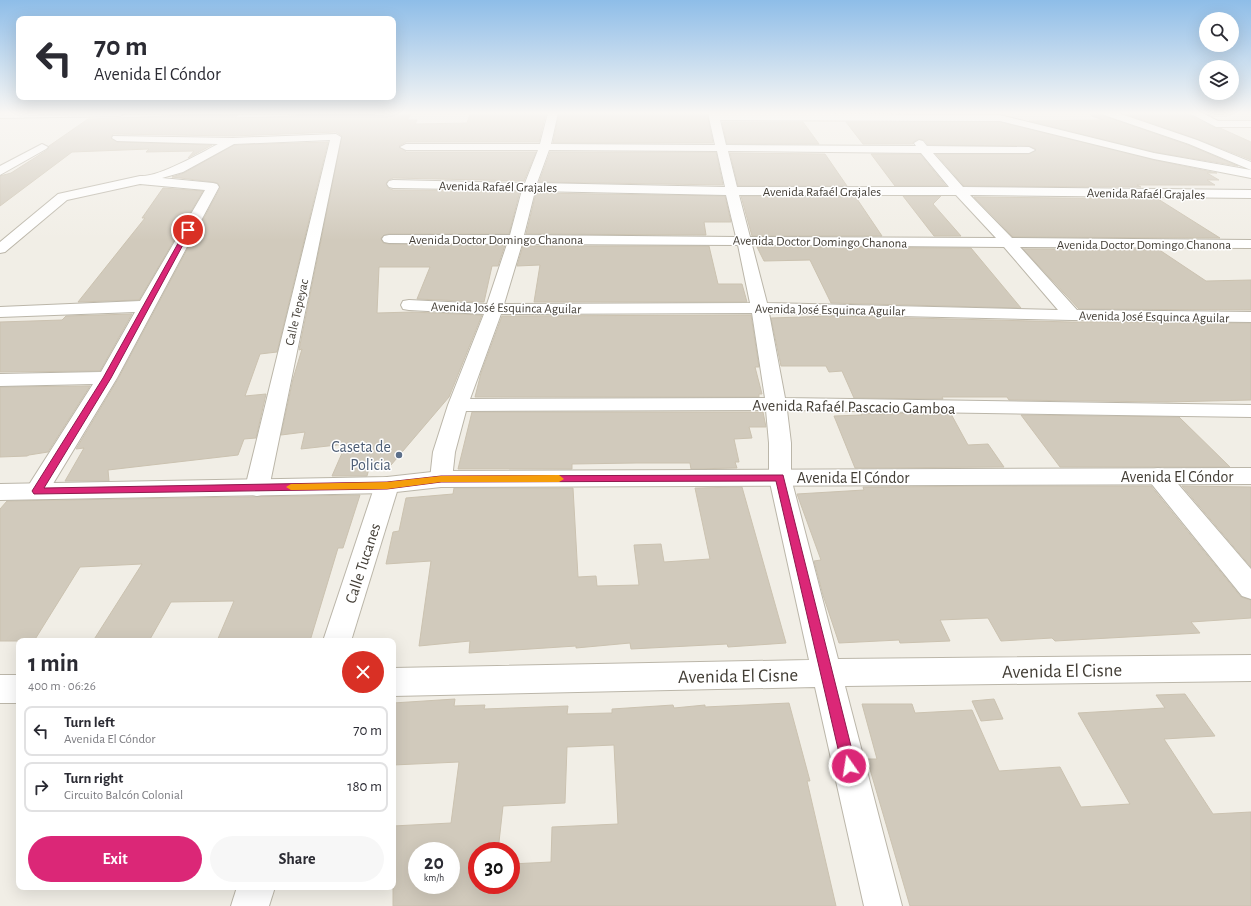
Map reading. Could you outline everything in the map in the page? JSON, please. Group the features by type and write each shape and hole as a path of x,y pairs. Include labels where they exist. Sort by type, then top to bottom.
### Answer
{"street":[{"path":"0,171 28,155"},
{"path":"0,249 63,197 140,180 179,169 205,155"},
{"name":"Calle Tepeyac","path":"257,488 332,155"},
{"path":"441,479 444,452 458,405 494,309 516,239 530,186 542,155"},
{"path":"723,155 745,240 760,308 776,404 780,443 780,478 883,906"},
{"path":"930,155 959,191 1009,244 1072,315"},
{"path":"1153,155 1251,174"},
{"path":"1225,155 1251,166"},
{"path":"37,491 107,378 213,188 140,180"},
{"name":"Avenida Rafaél Grajales","path":"393,184 731,191 959,191 1251,194"},
{"name":"Avenida Doctor Domingo Chanona","path":"390,239 745,240 1009,244 1251,244"},
{"name":"Avenida José Esquinca Aguilar","path":"409,305 494,309 760,308 1072,315 1251,317"},
{"path":"0,312 146,306"},
{"path":"0,380 107,378"},
{"name":"Avenida Rafaél Pascacio Gamboa","path":"458,405 776,404 1251,411"},
{"path":"1158,476 1251,588"},
{"name":"Avenida El Cóndor","path":"0,492 387,485 441,479 1251,476"},
{"name":"Calle Tucanes","path":"338,638 387,485"},
{"name":"Avenida El Cisne","path":"396,682 827,673 1251,668"},
{"path":"0,689 16,689"},
{"path":"250,906 255,890"}],"building":[{"path":"39,155 68,155 0,206 0,176 11,173"},
{"path":"216,155 325,155 277,352 260,354 245,396 266,394 256,438 244,439 238,455 108,470 109,481 65,481 84,448 76,449 118,379 220,188 218,183 172,177 184,173"},
{"path":"338,155 535,155 524,181 393,178 386,183 388,188 393,190 520,191 509,234 389,234 384,235 381,238 383,243 389,244 505,245 498,266 492,266 484,302 417,299 430,267 379,267 377,313 412,312 482,315 449,397 391,465 370,465 367,476 332,476 346,444 301,449 305,432 281,435 293,379 302,349 299,350"},
{"path":"549,155 717,155 723,185 539,182"},
{"path":"731,155 826,155 847,186 738,186"},
{"path":"872,155 921,155 946,186 895,186"},
{"path":"937,155 1135,155 1217,173 1207,173 1219,180 1207,180 1215,185 1137,185 1141,187 964,186"},
{"path":"1174,155 1212,155 1238,166"},
{"path":"1239,155 1251,155 1251,160"},
{"path":"163,188 203,191 139,300 78,302 145,218 142,218"},
{"path":"536,193 725,196 731,222 704,222 706,235 526,234"},
{"path":"741,196 855,196 882,236 752,236"},
{"path":"903,196 941,196 933,204 961,236 934,236"},
{"path":"974,197 1158,199 1220,238 1013,237"},
{"path":"523,246 709,246 718,284 742,284 747,302 534,302 540,265 517,266"},
{"path":"757,247 971,248 1021,308 831,303 810,260 764,261"},
{"path":"1023,249 1158,249 1206,281 1251,280 1251,310 1079,309"},
{"path":"132,314 100,371 0,372 0,322 62,320 66,316"},
{"path":"751,315 759,367 755,367 762,394 759,394 759,397 475,397 481,373 502,316"},
{"path":"832,316 1072,322 1251,323 1251,400 1167,402 1009,400 1007,397 942,397 943,399 854,398 842,371 829,372 826,366 781,366 771,318"},
{"path":"90,386 48,452 27,456 0,457 0,387"},
{"path":"472,412 763,412 766,427 749,427 752,438 734,439 739,462 735,462 737,468 691,469 690,463 636,463 572,464 572,469 458,469"},
{"path":"861,413 951,414 968,445 988,444 1004,467 855,468 834,416 862,415"},
{"path":"1021,415 1179,417 1230,467 1060,467"},
{"path":"1151,486 1241,597 1251,600 1251,618 1191,622 1200,633 1055,641 1052,638 1001,641 988,618 940,620 950,641 900,643 899,640 839,643 823,595 814,561 821,560 797,494 864,490 863,487"},
{"path":"1182,486 1251,487 1251,567"},
{"path":"742,487 786,643 728,647 727,644 631,649 630,643 576,648 576,646 469,653 470,641 419,646 431,561 386,564 393,532 399,531 406,498 453,494 454,488 573,488 578,577 596,576 597,586 639,585 634,545 661,544 664,562 710,559 695,488"},
{"path":"360,495 343,548 338,548 311,638 218,638 234,601 171,602 151,638 95,638 142,564 80,567 36,638 16,638 16,641 0,641 0,509 7,501"},
{"path":"1185,694 1215,736 1164,739 1213,814 1251,812 1251,906 910,906 867,759 877,759 862,704 912,704 915,713 972,710 999,771 1060,767 1081,807 1130,804 1078,713 1165,708 1156,695"},
{"path":"455,699 454,706 485,705 484,709 568,706 567,714 612,713 612,709 673,705 674,708 705,705 705,707 789,703 810,781 807,781 836,906 393,906 393,890 396,890 396,826 451,823 459,762 396,765 396,703","holes":["614,745 618,824 552,827 551,862 520,864 520,894 468,894 468,842 499,842 503,806 565,803 567,747"]},
{"path":"994,699 1003,719 981,721 972,701"}],"slow traffic":[{"path":"291,487 387,485 441,479 559,479"}],"place":[{"name":"Caseta de Policia","path":"399,455"}],"route":[{"path":"188,230 107,378 37,491 387,485 441,479 780,478 849,766"}]}
